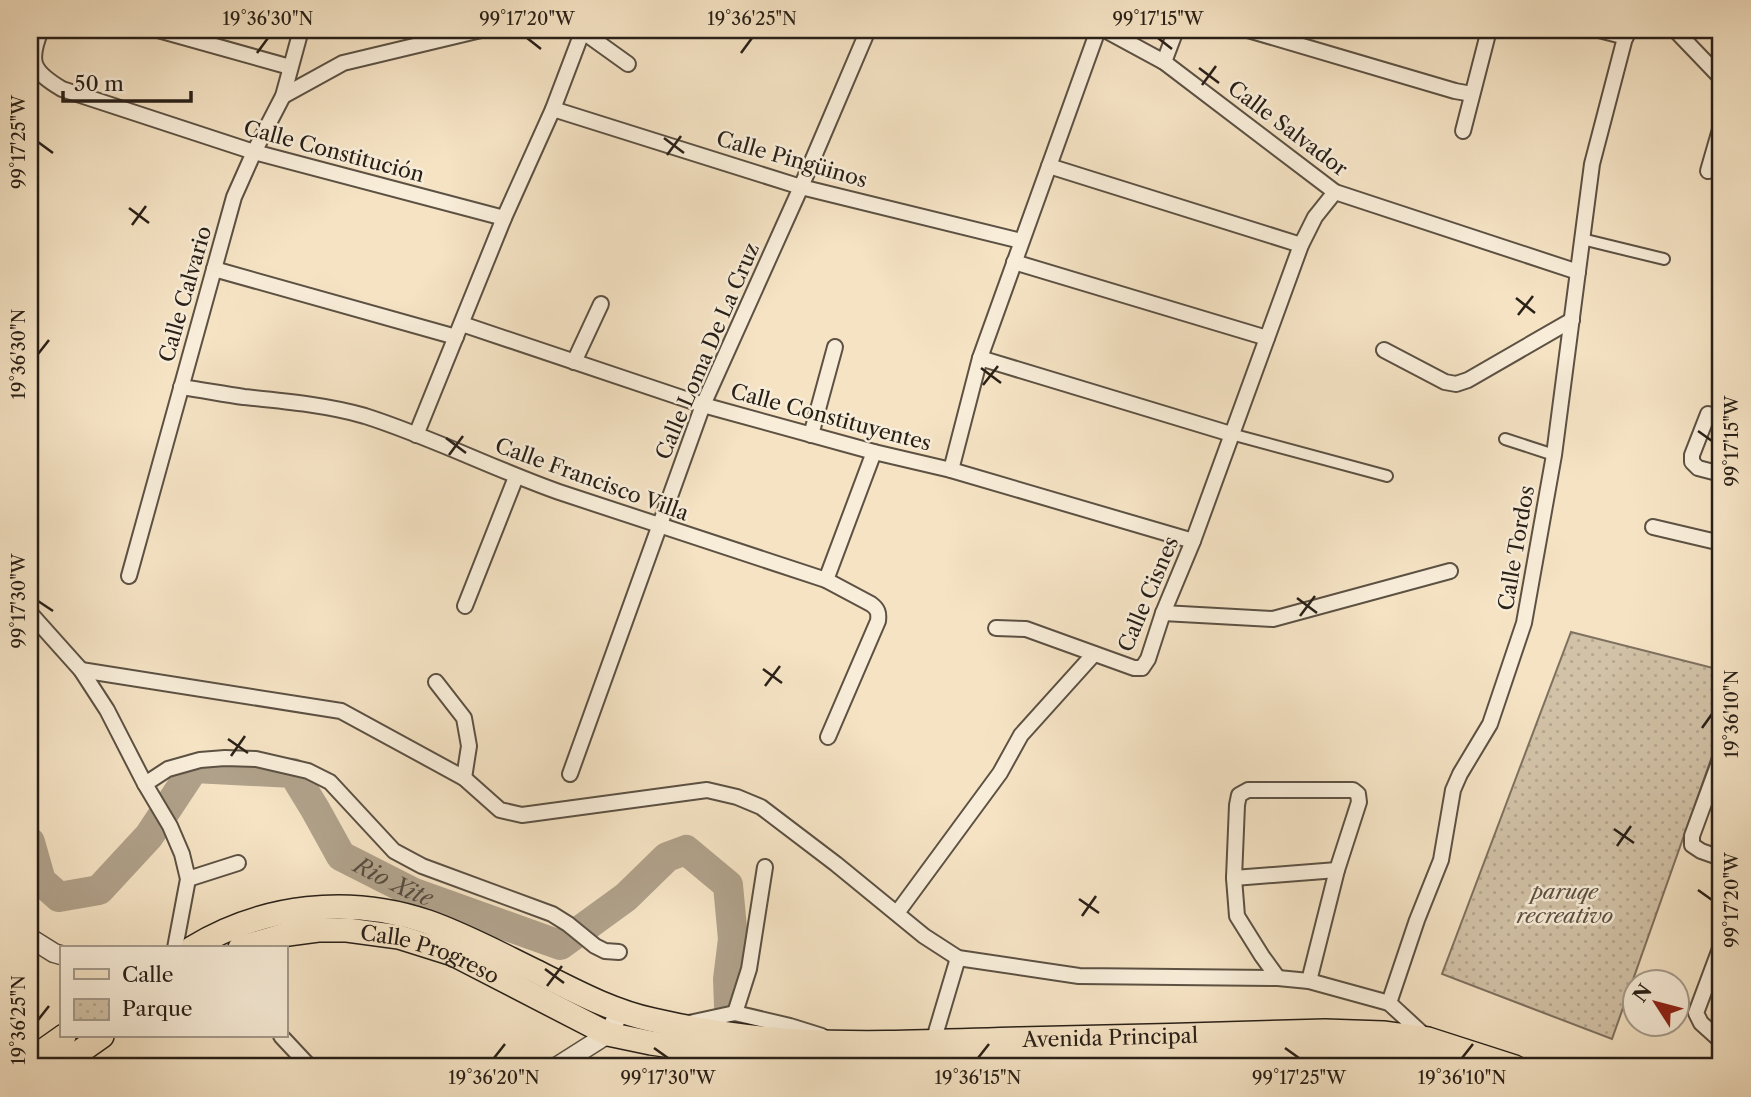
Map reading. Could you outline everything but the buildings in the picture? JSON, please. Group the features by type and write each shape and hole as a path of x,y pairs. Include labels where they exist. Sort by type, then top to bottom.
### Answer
{"main road":[{"name":"Calle Progreso","path":"195,946 215,934 249,921 296,910 322,907 355,908 397,914 456,933 620,1012"},
{"name":"Calle Progreso","path":"247,946 288,934 318,930 347,930 399,937 453,954 608,1034"},
{"name":"Avenida Principal","path":"620,1012 752,1037 844,1043 1325,1031 1383,1033 1428,1039 1515,1067"},
{"name":"Avenida Principal","path":"608,1034 749,1057 882,1065 1352,1052 1402,1056 1449,1067"},
{"path":"30,1060 61,1038"},
{"path":"58,1067 99,1038"}],"street":[{"name":"Calle Constitución","path":"41,30 33,57 39,73 62,89 254,152 504,218"},
{"path":"158,30 290,67"},
{"name":"Calle Calvario","path":"129,576 234,197 283,96 301,30"},
{"path":"283,96 343,63 481,30"},
{"path":"416,435 504,218 553,109 583,30 628,64"},
{"name":"Calle Loma De La Cruz","path":"570,774 703,405 801,187 867,30"},
{"path":"951,470 980,358 1098,30"},
{"name":"Calle Salvador","path":"1105,30 1164,62 1335,192 1578,272"},
{"path":"1164,62 1176,30"},
{"path":"1248,30 1279,34 1455,91 1472,94"},
{"path":"1462,131 1489,30"},
{"path":"1599,30 1627,33"},
{"path":"1675,30 1721,78"},
{"name":"Calle Tordos","path":"1389,1003 1441,860 1453,790 1490,724 1524,624 1554,455 1592,164 1627,33"},
{"name":"Calle Pingüinos","path":"553,109 801,187 1021,241"},
{"path":"1708,171 1721,126"},
{"path":"1049,166 1301,246"},
{"name":"Calle Cisnes","path":"897,913 1000,774 1021,735 1094,654 1134,668 1142,668 1148,659 1301,246 1315,217 1335,192"},
{"path":"1582,239 1664,259"},
{"path":"1014,262 1267,338"},
{"name":"Calle Constituyentes","path":"214,269 574,362 703,405 874,452 951,470 1193,541"},
{"path":"574,362 601,304"},
{"path":"1384,350 1445,382 1456,384 1468,380 1572,320"},
{"path":"811,435 835,347"},
{"path":"980,358 1231,433 1387,476"},
{"name":"Calle Francisco Villa","path":"181,387 242,397 290,401 363,416 516,477 826,580 871,604 879,613 878,621 828,737"},
{"path":"1708,414 1692,455 1692,462 1698,468 1721,474"},
{"path":"1505,439 1554,455"},
{"path":"826,580 874,452"},
{"path":"465,606 516,477"},
{"path":"1653,527 1721,543"},
{"path":"1164,613 1273,619 1450,571"},
{"path":"30,613 81,670 107,710 148,790 170,826 188,879 175,946"},
{"path":"996,628 1026,629 1094,654"},
{"path":"81,670 341,712 464,778 500,810 522,815 707,790 737,797 761,807 924,936 958,958 1079,976 1278,978 1309,981 1389,1003 1428,1039"},
{"path":"436,682 464,718 470,746 464,778"},
{"path":"1721,757 1692,836 1692,845 1721,858"},
{"path":"148,790 168,769 200,760 256,759 308,771 330,782 394,851 422,866 538,908 568,924 595,946 619,953"},
{"path":"1278,978 1237,916 1234,878 1239,795 1248,790 1353,790 1358,794 1359,802 1337,870 1309,981"},
{"path":"188,879 238,863"},
{"path":"735,1013 749,969 765,867"},
{"path":"1234,878 1337,870"},
{"path":"30,938 60,955"},
{"path":"1721,946 1696,1013 1701,1023 1721,1041"},
{"path":"933,1042 958,958"},
{"path":"556,1067 608,1034 620,1012"},
{"path":"680,1025 735,1013 844,1043"},
{"path":"283,1038 310,1067"}],"green space":[{"name":"paruqe recreativo","path":"1571,632 1721,670 1721,731 1637,968 1622,968 1622,1011 1612,1039 1442,974"}],"waterway":[{"name":"Rio Xite","path":"30,842 41,881 59,897 99,890 149,836 194,768 293,773 341,856 412,892 560,945 626,897 667,857 686,850 728,885 733,939 728,979 729,1006"}]}
